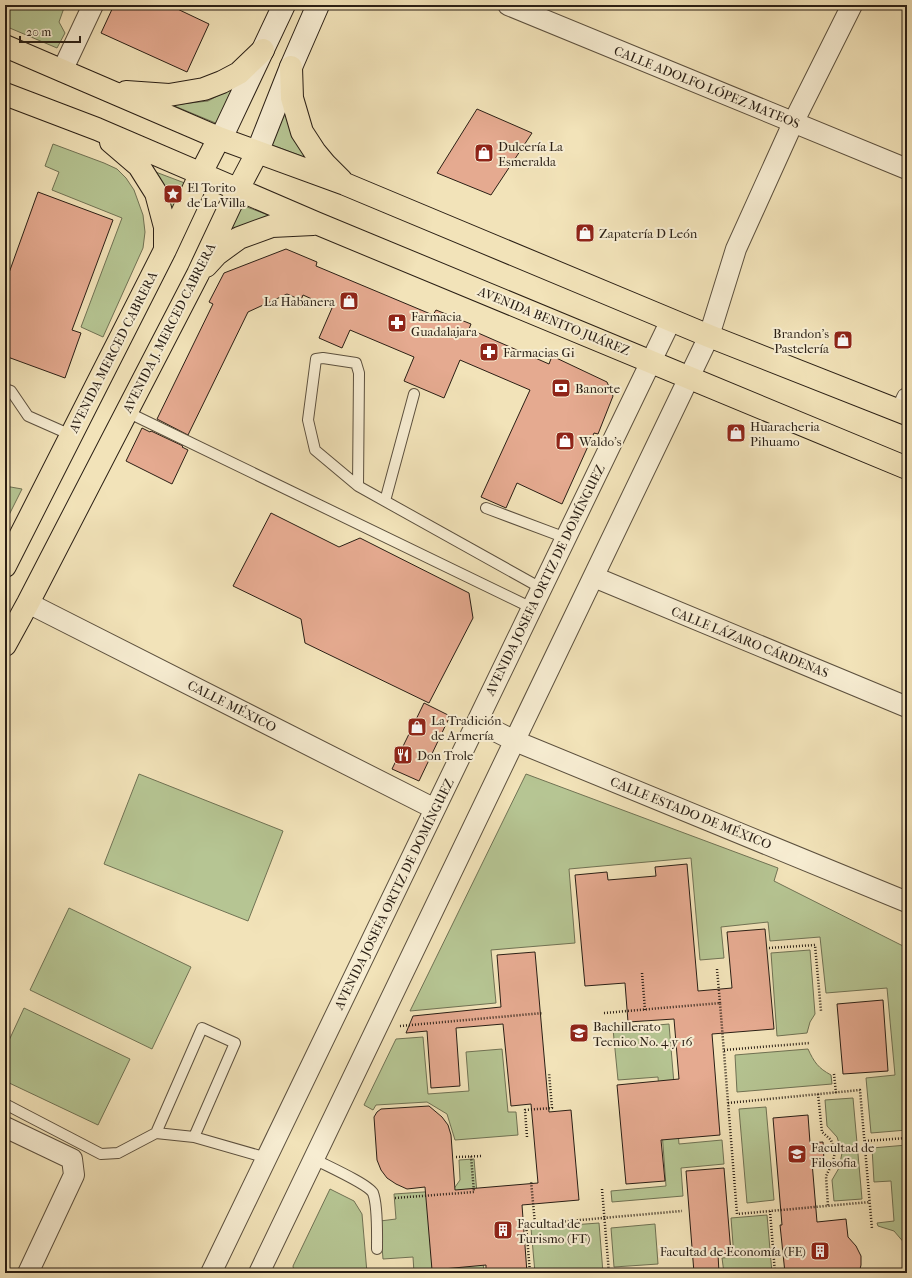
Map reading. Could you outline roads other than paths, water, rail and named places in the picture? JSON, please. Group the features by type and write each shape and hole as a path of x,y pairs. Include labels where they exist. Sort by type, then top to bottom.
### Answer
{"main road":[{"path":"219,138 225,130 284,5"},
{"name":"AVENIDA J. MERCED CABRERA","path":"5,645 198,274 238,189 257,153 318,5"},
{"path":"5,46 219,138 345,184 710,336 905,408"},
{"path":"109,91 170,95 204,89 239,73 263,50"},
{"path":"291,68 292,98 302,132 324,164 345,184"},
{"name":"AVENIDA BENITO JUÁREZ","path":"5,94 97,129 316,223 907,468"},
{"path":"97,129 139,166 156,193 165,227 165,250"},
{"name":"AVENIDA MERCED CABRERA","path":"5,566 165,250 219,138"},
{"path":"198,274 217,254 239,238 272,226 316,223"}],"street":[{"path":"62,71 93,5"},
{"name":"CALLE ADOLFO LÓPEZ MATEOS","path":"508,5 907,169"},
{"path":"259,1273 710,336 736,249 794,123 852,5"},
{"name":"AVENIDA JOSEFA ORTIZ DE DOMÍNGUEZ","path":"211,1273 671,320"},
{"name":"CALLE LÁZARO CÁRDENAS","path":"594,578 907,707"},
{"name":"CALLE MÉXICO","path":"28,603 435,809"},
{"name":"CALLE ESTADO DE MÉXICO","path":"477,722 515,741 907,902"},
{"path":"5,1127 72,1159 74,1175 28,1273"}],"lane":[{"path":"358,486 359,373 356,363 323,358 316,359 308,420 315,450 358,486 541,588"},
{"path":"5,389 11,390 28,416 71,435"},
{"path":"385,501 414,394"},
{"path":"127,412 532,608"},
{"path":"486,508 566,538"},
{"path":"156,1133 202,1028 235,1043 194,1137"},
{"path":"5,1104 101,1154 118,1153 156,1133 194,1137 267,1158"},
{"path":"314,1159 362,1184 372,1192 375,1203 377,1249"}],"place":[{"name":"Dulcería La Esmeralda","path":"484,153"},
{"name":"El Torito de La Villa","path":"173,194"},
{"name":"Zapatería D León","path":"585,233"},
{"name":"La Habanera","path":"349,301"},
{"name":"Farmacia Guadalajara","path":"397,323"},
{"name":"Brandon's Pastelería","path":"843,340"},
{"name":"Farmacias Gi","path":"489,352"},
{"name":"Banorte","path":"561,388"},
{"name":"Huaracheria Pihuamo","path":"736,433"},
{"name":"Waldo's","path":"565,441"},
{"name":"La Tradición de Armería","path":"417,727"},
{"name":"Don Trole","path":"403,755"},
{"name":"Bachillerato Tecnico No. 4 y 16","path":"579,1033"},
{"name":"Facultad de Filosofia","path":"797,1154"},
{"name":"Facultad de Turismo (FT)","path":"503,1230"},
{"name":"Facultad de Economía (FE)","path":"820,1251"}]}
